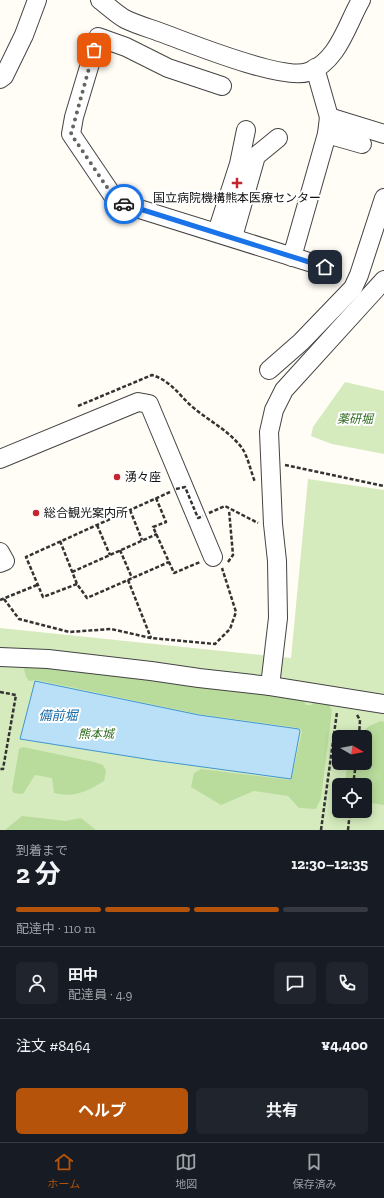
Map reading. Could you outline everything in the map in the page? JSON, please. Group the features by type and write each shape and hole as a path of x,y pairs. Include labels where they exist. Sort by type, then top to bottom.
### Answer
{"street":[{"path":"0,80 4,76 24,35 38,0"},
{"path":"100,0 124,18 223,55 273,70 297,74 308,72 315,68 333,53 361,0"},
{"path":"222,86 168,68 126,47 98,37 74,117 71,134 117,202 325,267"},
{"path":"292,257 328,126 315,68"},
{"path":"328,126 384,134"},
{"path":"328,126 362,144"},
{"path":"222,234 237,146 246,132"},
{"path":"222,234 246,166 278,138"},
{"path":"269,370 301,342 353,288 359,275 384,198"},
{"path":"270,686 278,618 277,561 269,432 274,410 284,390 384,280"},
{"path":"0,460 138,402 149,404 218,562"},
{"path":"0,552 5,561 0,563"},
{"path":"0,658 48,659 270,686 384,704"}],"path":[{"path":"78,406 152,376 161,378 183,396 193,408 232,437 243,450 256,485"},
{"path":"270,461 384,486"},
{"path":"77,584 43,597 26,557 106,520 185,487 198,518 225,506 229,510 258,524 273,511"},
{"path":"156,498 166,522 153,527 174,573 188,567"},
{"path":"102,510 106,520"},
{"path":"130,510 142,540"},
{"path":"229,510 233,555"},
{"path":"97,525 110,555"},
{"path":"72,572 157,534"},
{"path":"60,541 77,584 87,598 169,562"},
{"path":"120,550 132,578"},
{"path":"4,599 19,619 69,632 111,629 151,638 215,644 230,630 236,612 218,562"},
{"path":"128,580 151,638"},
{"path":"0,600 37,585"},
{"path":"0,692 16,695 3,769 0,769"},
{"path":"322,830 339,697"},
{"path":"351,711 360,720 359,730"},
{"path":"348,830 349,818"}],"green space":[{"name":"薬研堀","path":"345,382 384,391 384,454 332,444 311,436 313,427"},
{"name":"熊本城","path":"308,479 384,490 384,830 0,830 0,628 291,658"},
{"path":"30,663 301,695 306,705 311,705 317,700 328,702 332,711 321,798 316,809 299,808 288,796 254,791 221,805 191,787 194,773 201,769 291,780 302,731 299,728 198,714 37,680 29,681 26,677 24,669"},
{"path":"381,721 384,722 384,805 372,803 372,778 346,778 346,770 372,770 372,730 365,730 369,726"},
{"path":"23,747 103,765 106,771 104,781 81,793 69,795 54,793 52,778 35,775 23,794 14,793 12,790 19,749"},
{"path":"22,816 66,821 81,818 96,830 5,830"}],"water":[{"name":"備前堀","path":"35,681 199,715 299,729 300,731 291,779 152,760 20,739"}],"way so far":[{"path":"94,50 74,117 71,134 117,202 124,204"}],"place":[{"name":"国立病院機構熊本医療センター","path":"237,183"},
{"name":"湧々座","path":"117,477"},
{"name":"総合観光案内所","path":"36,513"}],"route":[{"path":"124,204 211,230 325,267"}]}
